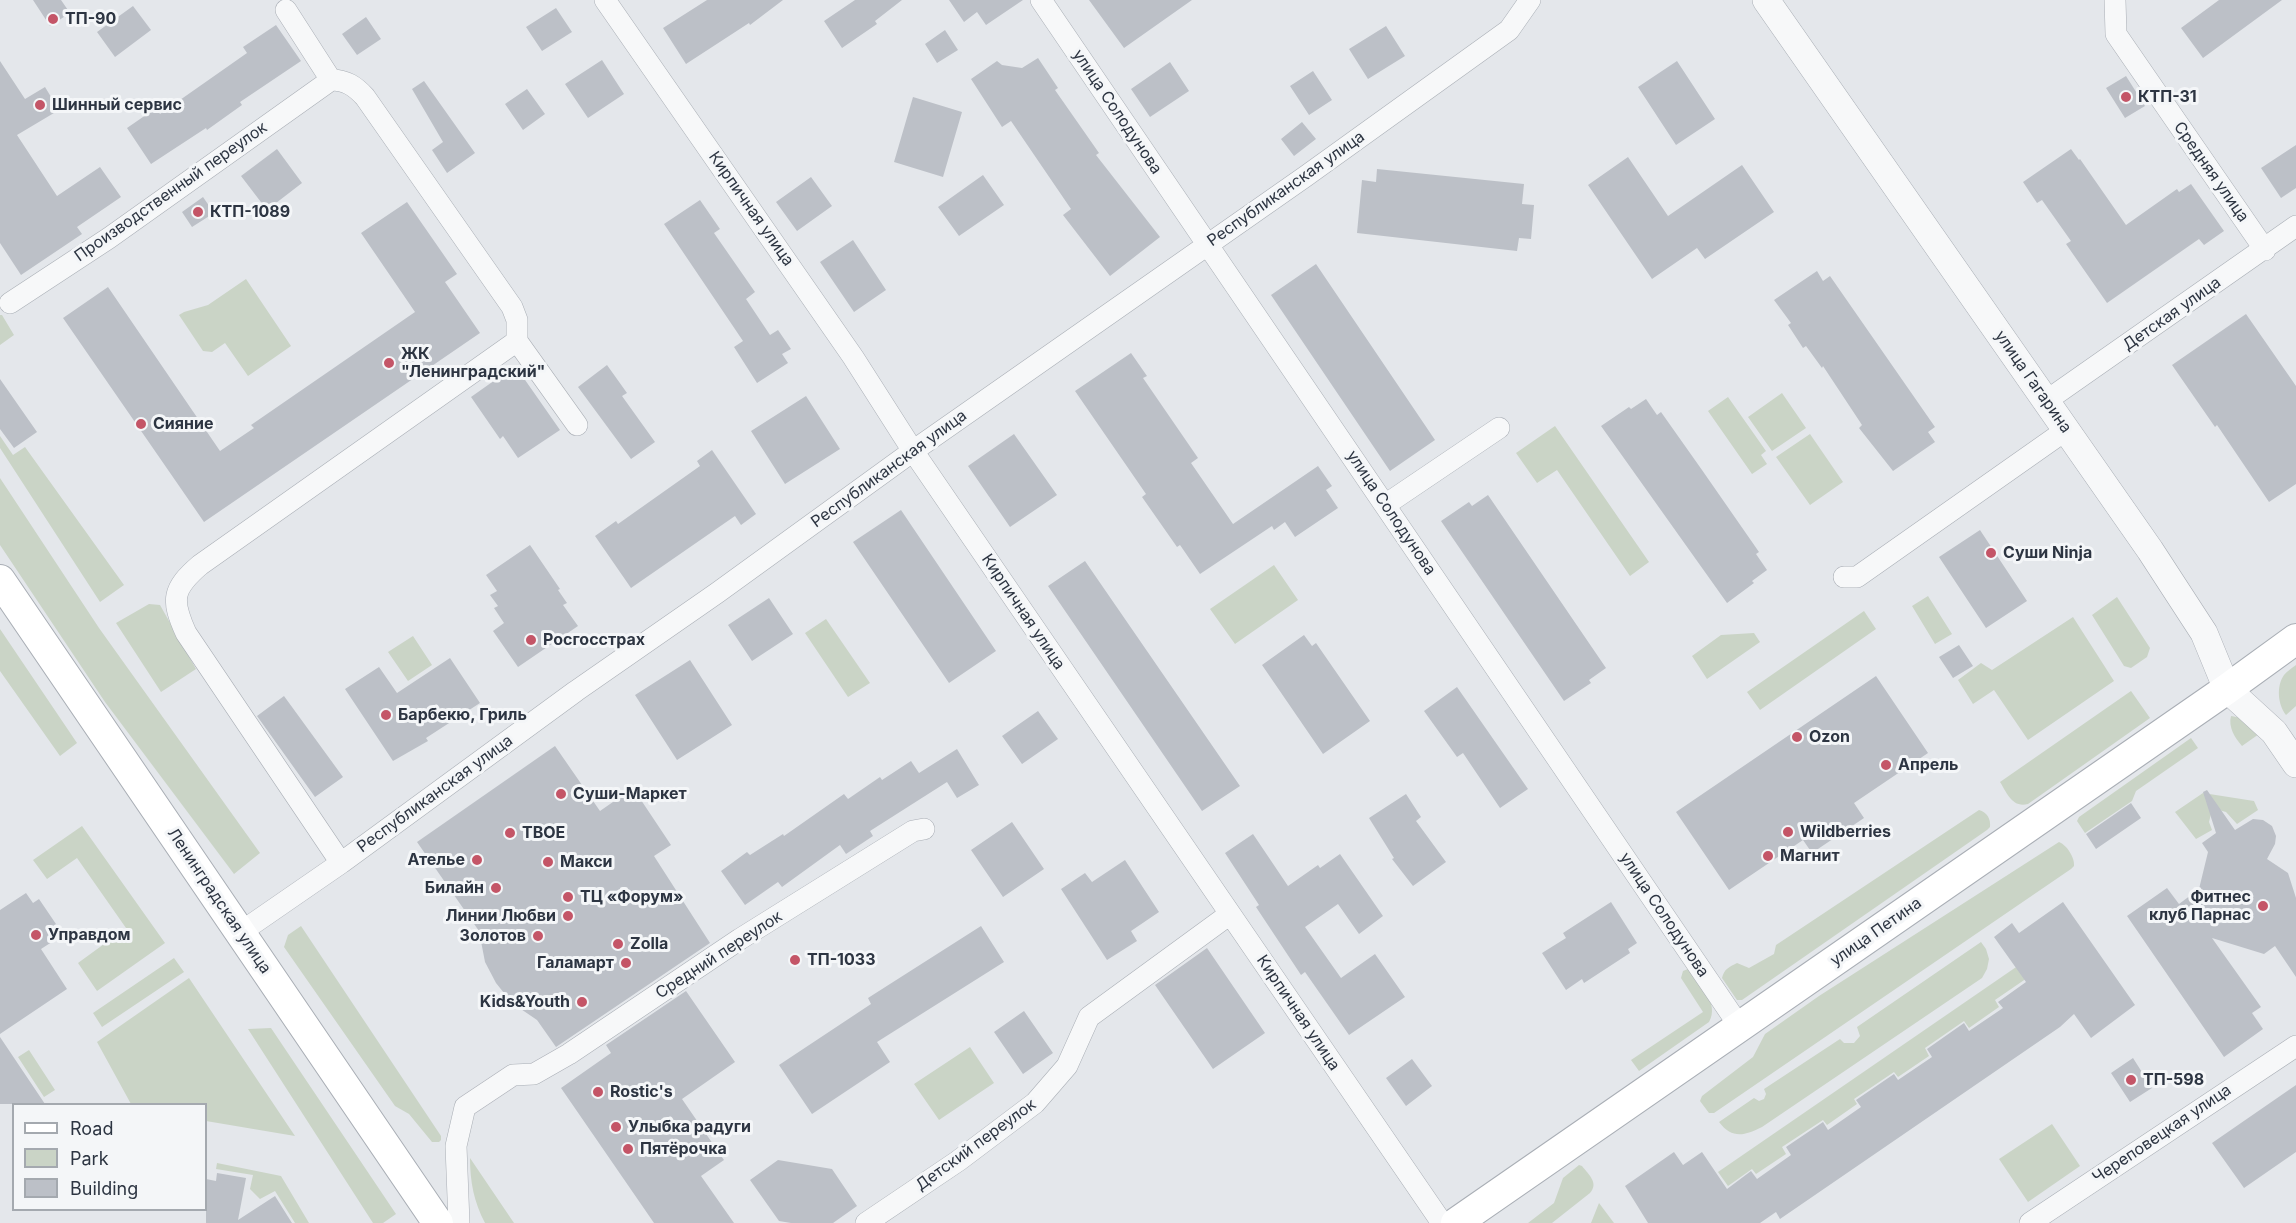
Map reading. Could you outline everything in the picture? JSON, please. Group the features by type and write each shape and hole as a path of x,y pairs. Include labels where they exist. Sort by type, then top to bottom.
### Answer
{"main road":[{"name":"Ленинградская улица","path":"0,580 438,1223"},
{"name":"улица Петина","path":"1456,1223 2228,689 2296,639"}],"street":[{"name":"Кирпичная улица","path":"605,0 853,357 913,451 1442,1223"},
{"name":"улица Солодунова","path":"1041,0 1740,1027"},
{"name":"Республиканская улица","path":"241,932 341,863 576,691 717,593 913,451 1306,176 1509,30 1530,0"},
{"name":"улица Гагарина","path":"1766,0 2150,550 2204,633 2228,689 2274,732 2296,764"},
{"name":"Средняя улица","path":"2115,0 2116,34 2265,250"},
{"path":"286,10 331,80 347,82 365,97 512,307 517,320 518,341 577,425"},
{"name":"Производственный переулок","path":"10,303 109,238 331,80"},
{"name":"Детская улица","path":"2046,401 2265,250 2296,226"},
{"path":"341,863 186,633 176,612 175,601 187,577 200,565 518,341"},
{"path":"1385,505 1499,428"},
{"path":"1844,577 1857,577 2066,430"},
{"name":"Средний переулок","path":"459,1223 456,1146 465,1107 513,1075 534,1074 569,1054 837,878 913,831 924,829"},
{"name":"Детский переулок","path":"866,1223 958,1161 1035,1103 1067,1066 1089,1017 1230,914"},
{"name":"Череповецкая улица","path":"2030,1223 2296,1046"}],"green space":[{"path":"246,279 291,346 248,376 225,343 212,352 203,351 179,315 208,305"},
{"path":"0,315 14,335 0,345"},
{"path":"1782,393 1806,428 1772,451 1748,417"},
{"path":"1728,397 1766,451 1761,455 1767,464 1752,474 1708,411"},
{"path":"1555,426 1649,562 1630,576 1557,470 1537,483 1516,453"},
{"path":"1810,434 1843,482 1810,505 1776,457"},
{"path":"0,436 13,455 25,447 124,585 100,602 0,448"},
{"path":"0,478 99,628 260,853 234,874 105,702 0,545"},
{"path":"1274,565 1298,600 1235,644 1210,609"},
{"path":"1928,596 1952,634 1935,644 1912,606"},
{"path":"2117,597 2150,648 2147,657 2131,668 2124,666 2092,615"},
{"path":"149,604 160,605 196,669 161,692 116,623"},
{"path":"1864,611 1876,629 1760,710 1747,692"},
{"path":"2073,617 2114,681 2028,740 1994,690 1973,704 1958,680 1981,663 1992,670"},
{"path":"826,619 870,683 848,697 805,633"},
{"path":"0,629 77,743 60,756 0,671"},
{"path":"1754,633 1760,642 1707,679 1692,656 1721,635"},
{"path":"413,636 432,665 408,681 388,652"},
{"path":"2296,665 2296,706 2286,715 2280,701 2281,679"},
{"path":"2131,691 2150,718 2028,804 2018,804 2011,799 2000,782"},
{"path":"2231,716 2242,718 2259,734 2242,746 2231,728"},
{"path":"2191,738 2198,748 2136,791 2132,801 2085,833 2077,821 2079,817"},
{"path":"2203,793 2254,801 2258,810 2237,824 2226,812 2219,810 2211,814 2209,822 2212,830 2196,839 2175,812"},
{"path":"1979,810 1984,812 1989,819 1990,827 1987,830 1742,1000 1737,1000 1722,978 1727,969 1737,963 1749,968 1774,954 1776,945"},
{"path":"82,826 165,943 97,991 78,963 126,928 77,858 47,879 33,860"},
{"path":"2059,842 2068,849 2072,856 2074,866 2071,869 1714,1113 1709,1113 1700,1101 1702,1096 1753,1057 1765,1034 1819,996"},
{"path":"301,926 441,1136 439,1142 432,1142 409,1114 395,1106 284,947 288,935"},
{"path":"1981,942 1989,959 1982,978 1762,1127 1739,1134 1729,1131 1719,1122 1754,1098 1759,1101 1764,1099 1766,1094 1764,1089 1840,1039 1844,1043 1854,1043 1860,1036 1857,1027"},
{"path":"174,958 184,972 102,1027 93,1013"},
{"path":"2022,963 2030,976 1995,1000 1999,1007 1969,1028 1964,1021 1925,1048 1929,1056 1898,1077 1894,1072 1854,1099 1857,1104 1827,1125 1823,1120 1782,1147 1786,1154 1756,1174 1752,1169 1728,1186 1718,1172"},
{"path":"1688,969 1710,1001 1712,1015 1709,1022 1639,1071 1631,1060 1703,1012 1681,978 1683,971"},
{"path":"189,978 295,1136 207,1121 207,1103 130,1103 97,1042"},
{"path":"271,1028 396,1214 383,1223 373,1223 248,1029"},
{"path":"970,1047 994,1083 939,1120 914,1084"},
{"path":"29,1050 55,1090 44,1097 18,1057"},
{"path":"2052,1124 2080,1166 2028,1202 1999,1159"},
{"path":"470,1158 514,1223 485,1223 473,1192"},
{"path":"217,1163 281,1176 309,1223 295,1223 275,1191 260,1199 250,1189 253,1175 216,1169"},
{"path":"1579,1165 1592,1179 1594,1186 1590,1193 1552,1223 1528,1223 1554,1203 1563,1178"},
{"path":"1599,1203 1614,1223 1591,1223"}],"building":[{"name":"ТП-90","path":"33,0 61,0 70,13 50,26"},
{"path":"707,0 783,0 750,25 749,23 686,64 663,28"},
{"path":"855,0 902,0 875,21 877,24 842,48 824,21"},
{"path":"949,0 1023,0 986,25 977,12 964,22"},
{"path":"1089,0 1192,0 1124,48"},
{"path":"2219,0 2282,0 2203,58 2181,28"},
{"path":"133,6 151,30 115,57 97,32"},
{"path":"556,8 572,32 542,51 526,27"},
{"path":"366,17 381,39 357,55 342,34"},
{"path":"276,25 301,61 240,102 242,105 207,130 206,128 151,164 127,128 156,108 160,114 247,53 243,47"},
{"path":"1386,26 1405,56 1368,79 1349,49"},
{"path":"945,30 958,50 937,63 925,44"},
{"path":"1038,58 1058,88 1055,90 1099,153 1096,155 1160,237 1110,276 1063,215 1071,209 1011,121 1002,127 971,79 997,61 1002,65 1022,68"},
{"path":"602,60 624,94 588,118 565,84"},
{"path":"0,61 25,99 45,87 59,110 17,135 57,196 100,167 121,197 77,227 82,234 21,275 0,243"},
{"path":"1677,61 1715,119 1676,145 1638,87"},
{"path":"1170,62 1189,91 1150,117 1131,89"},
{"path":"1313,71 1332,100 1309,115 1290,86"},
{"name":"КТП-31","path":"2126,76 2145,106 2125,118 2106,88"},
{"path":"424,81 475,153 447,173 432,150 443,142 412,89"},
{"path":"527,89 545,114 523,130 505,104"},
{"path":"913,97 962,112 943,177 894,162"},
{"path":"1302,122 1316,139 1294,156 1281,139"},
{"path":"2296,145 2296,188 2281,198 2261,168"},
{"path":"277,149 302,183 267,210 241,176"},
{"path":"2071,149 2126,225 2177,189 2179,192 2191,184 2224,231 2204,245 2199,239 2107,303 2066,244 2071,241 2042,200 2037,203 2023,182"},
{"path":"1628,157 1668,216 1742,165 1774,212 1705,259 1697,248 1652,279 1588,185"},
{"path":"1377,169 1524,184 1522,204 1534,205 1531,239 1519,238 1517,251 1357,233 1362,180 1376,182"},
{"path":"983,175 1004,205 959,236 938,207"},
{"path":"811,177 832,206 797,231 776,202"},
{"name":"КТП-1089","path":"203,197 214,213 192,227 182,212"},
{"path":"700,200 720,229 714,233 755,292 746,299 770,335 778,330 791,349 782,354 788,363 757,383 734,347 743,341 664,224"},
{"name":"ЖК \"Ленинградский\"","path":"407,202 457,274 445,282 480,333 204,522 63,318 108,287 220,451 254,428 251,425 415,312 361,233"},
{"path":"853,240 886,290 854,312 820,262"},
{"path":"1316,264 1435,440 1390,471 1271,295"},
{"path":"1817,271 1823,281 1830,276 1935,427 1928,432 1935,442 1893,471 1859,428 1862,425 1823,366 1822,368 1806,346 1803,348 1788,325 1791,323 1774,300"},
{"path":"2246,314 2296,386 2296,484 2269,502 2217,425 2215,427 2172,365"},
{"path":"1131,353 1147,376 1143,378 1198,458 1191,463 1233,524 1318,466 1332,486 1326,490 1338,508 1295,537 1285,522 1274,530 1272,526 1200,574 1180,545 1177,547 1142,497 1146,494 1075,391"},
{"path":"607,365 627,393 622,396 655,442 631,459 578,387"},
{"path":"512,368 519,379 523,377 560,430 518,458 503,436 500,439 471,397"},
{"path":"0,379 37,432 14,448 0,429"},
{"path":"806,396 840,449 785,484 751,431"},
{"path":"1646,399 1657,415 1661,412 1759,552 1756,554 1767,570 1727,603 1601,426 1629,407 1631,409"},
{"path":"1014,434 1057,495 1010,527 968,466"},
{"path":"712,450 756,514 741,525 735,516 631,588 595,536 616,521 618,524 700,466 697,461"},
{"path":"1488,495 1606,668 1589,680 1591,683 1564,701 1441,521 1469,502 1472,506"},
{"path":"901,510 996,651 949,683 853,542"},
{"path":"1980,530 2027,601 1986,628 1939,557"},
{"path":"530,545 560,589 558,590 567,603 563,605 578,626 518,667 493,631 504,623 494,608 498,606 490,595 497,591 486,575"},
{"path":"1085,561 1240,786 1202,811 1048,586"},
{"path":"769,598 793,634 752,661 728,625"},
{"path":"1304,635 1312,646 1316,643 1370,721 1323,754 1262,665"},
{"path":"1959,645 1973,666 1953,678 1939,657"},
{"path":"450,658 480,703 426,738 428,741 393,761 345,689 379,667 397,693"},
{"path":"690,660 732,725 677,760 635,695"},
{"path":"1876,676 1928,753 1854,803 1864,818 1812,853 1803,840 1729,890 1676,812"},
{"path":"1457,687 1528,789 1500,808 1463,753 1457,757 1424,711"},
{"path":"284,696 343,777 315,797 257,716"},
{"path":"1038,711 1058,739 1022,764 1002,736"},
{"name":"ТЦ «Форум»","path":"555,746 600,811 633,788 671,845 654,856 710,943 556,1047 537,1020 512,1003 496,983 485,962 479,931 417,842"},
{"path":"957,749 979,785 957,798 947,782 870,831 873,836 846,854 840,845 782,887 778,882 745,905 721,871 747,852 750,855 783,834 784,836 844,794 848,799 880,777 882,780 911,761 919,773"},
{"path":"2207,790 2235,830 2253,819 2263,820 2272,826 2276,836 2275,844 2267,859 2288,873 2296,898 2296,977 2275,946 2264,954 2212,938 2261,1007 2252,1013 2263,1029 2224,1057 2127,916 2167,888 2179,904 2199,889 2208,852 2202,843 2216,833 2203,792"},
{"path":"1406,794 1421,817 1416,821 1446,862 1413,886 1392,859 1394,858 1369,818"},
{"path":"2131,803 2141,818 2096,849 2086,834"},
{"path":"1012,822 1044,869 1003,897 971,850"},
{"path":"1253,834 1288,886 1318,865 1320,868 1340,854 1383,916 1359,934 1338,904 1305,927 1341,978 1375,954 1405,997 1349,1035 1305,972 1301,975 1256,907 1259,905 1225,853"},
{"path":"1125,860 1159,912 1131,931 1137,941 1107,960 1061,889 1085,873 1092,882"},
{"path":"26,893 33,903 39,899 56,924 51,927 58,938 41,949 67,989 0,1034 0,910"},
{"path":"1611,902 1637,943 1628,949 1630,953 1584,983 1582,979 1566,990 1542,953 1566,938 1563,933"},
{"path":"2063,902 2135,1005 2091,1038 2074,1014 2060,1027 1780,1219 1776,1212 1760,1223 1648,1223 1625,1186 1674,1152 1683,1165 1702,1152 1727,1189 1751,1171 1757,1179 1791,1155 1786,1147 1823,1122 1828,1130 1861,1107 1856,1100 1894,1074 1898,1080 1932,1057 1927,1049 1964,1023 1969,1031 2003,1008 1998,1002 2026,982 1994,937 2012,923 2019,933"},
{"path":"981,926 1004,962 877,1042 890,1062 812,1114 779,1065 871,1004 868,998"},
{"path":"1207,948 1265,1033 1213,1069 1155,985"},
{"path":"686,991 735,1062 682,1099 724,1160 701,1176 734,1223 654,1223 561,1088 611,1053 606,1045"},
{"path":"1024,1011 1053,1053 1023,1074 994,1032"},
{"path":"0,1037 44,1103 0,1104"},
{"name":"ТП-598","path":"2133,1058 2152,1088 2130,1102 2111,1073"},
{"path":"1412,1059 1432,1086 1406,1106 1386,1078"},
{"path":"2296,1085 2296,1152 2244,1188 2212,1143"},
{"path":"778,1160 832,1169 857,1206 833,1223 779,1221 750,1180"},
{"path":"217,1173 246,1178 238,1220 275,1196 292,1223 206,1223 207,1179 216,1181"}],"place":[{"name":"ТП-90","path":"53,19"},
{"name":"КТП-31","path":"2126,97"},
{"name":"Шинный сервис","path":"40,105"},
{"name":"КТП-1089","path":"198,212"},
{"name":"ЖК \"Ленинградский\"","path":"389,363"},
{"name":"Сияние","path":"141,424"},
{"name":"Суши Ninja","path":"1991,553"},
{"name":"Росгосстрах","path":"531,640"},
{"name":"Барбекю, Гриль","path":"386,715"},
{"name":"Ozon","path":"1797,737"},
{"name":"Апрель","path":"1886,765"},
{"name":"Суши-Маркет","path":"561,794"},
{"name":"Wildberries","path":"1788,832"},
{"name":"ТВОЕ","path":"510,833"},
{"name":"Магнит","path":"1768,856"},
{"name":"Ателье","path":"477,860"},
{"name":"Макси","path":"548,862"},
{"name":"Билайн","path":"496,888"},
{"name":"ТЦ «Форум»","path":"568,897"},
{"name":"Фитнес клуб Парнас","path":"2263,906"},
{"name":"Линии Любви","path":"568,916"},
{"name":"Управдом","path":"36,935"},
{"name":"Золотов","path":"538,936"},
{"name":"Zolla","path":"618,944"},
{"name":"ТП-1033","path":"795,960"},
{"name":"Галамарт","path":"626,963"},
{"name":"Kids&Youth","path":"582,1002"},
{"name":"ТП-598","path":"2131,1080"},
{"name":"Rostic's","path":"598,1092"},
{"name":"Улыбка радуги","path":"616,1127"},
{"name":"Пятёрочка","path":"628,1149"}]}
